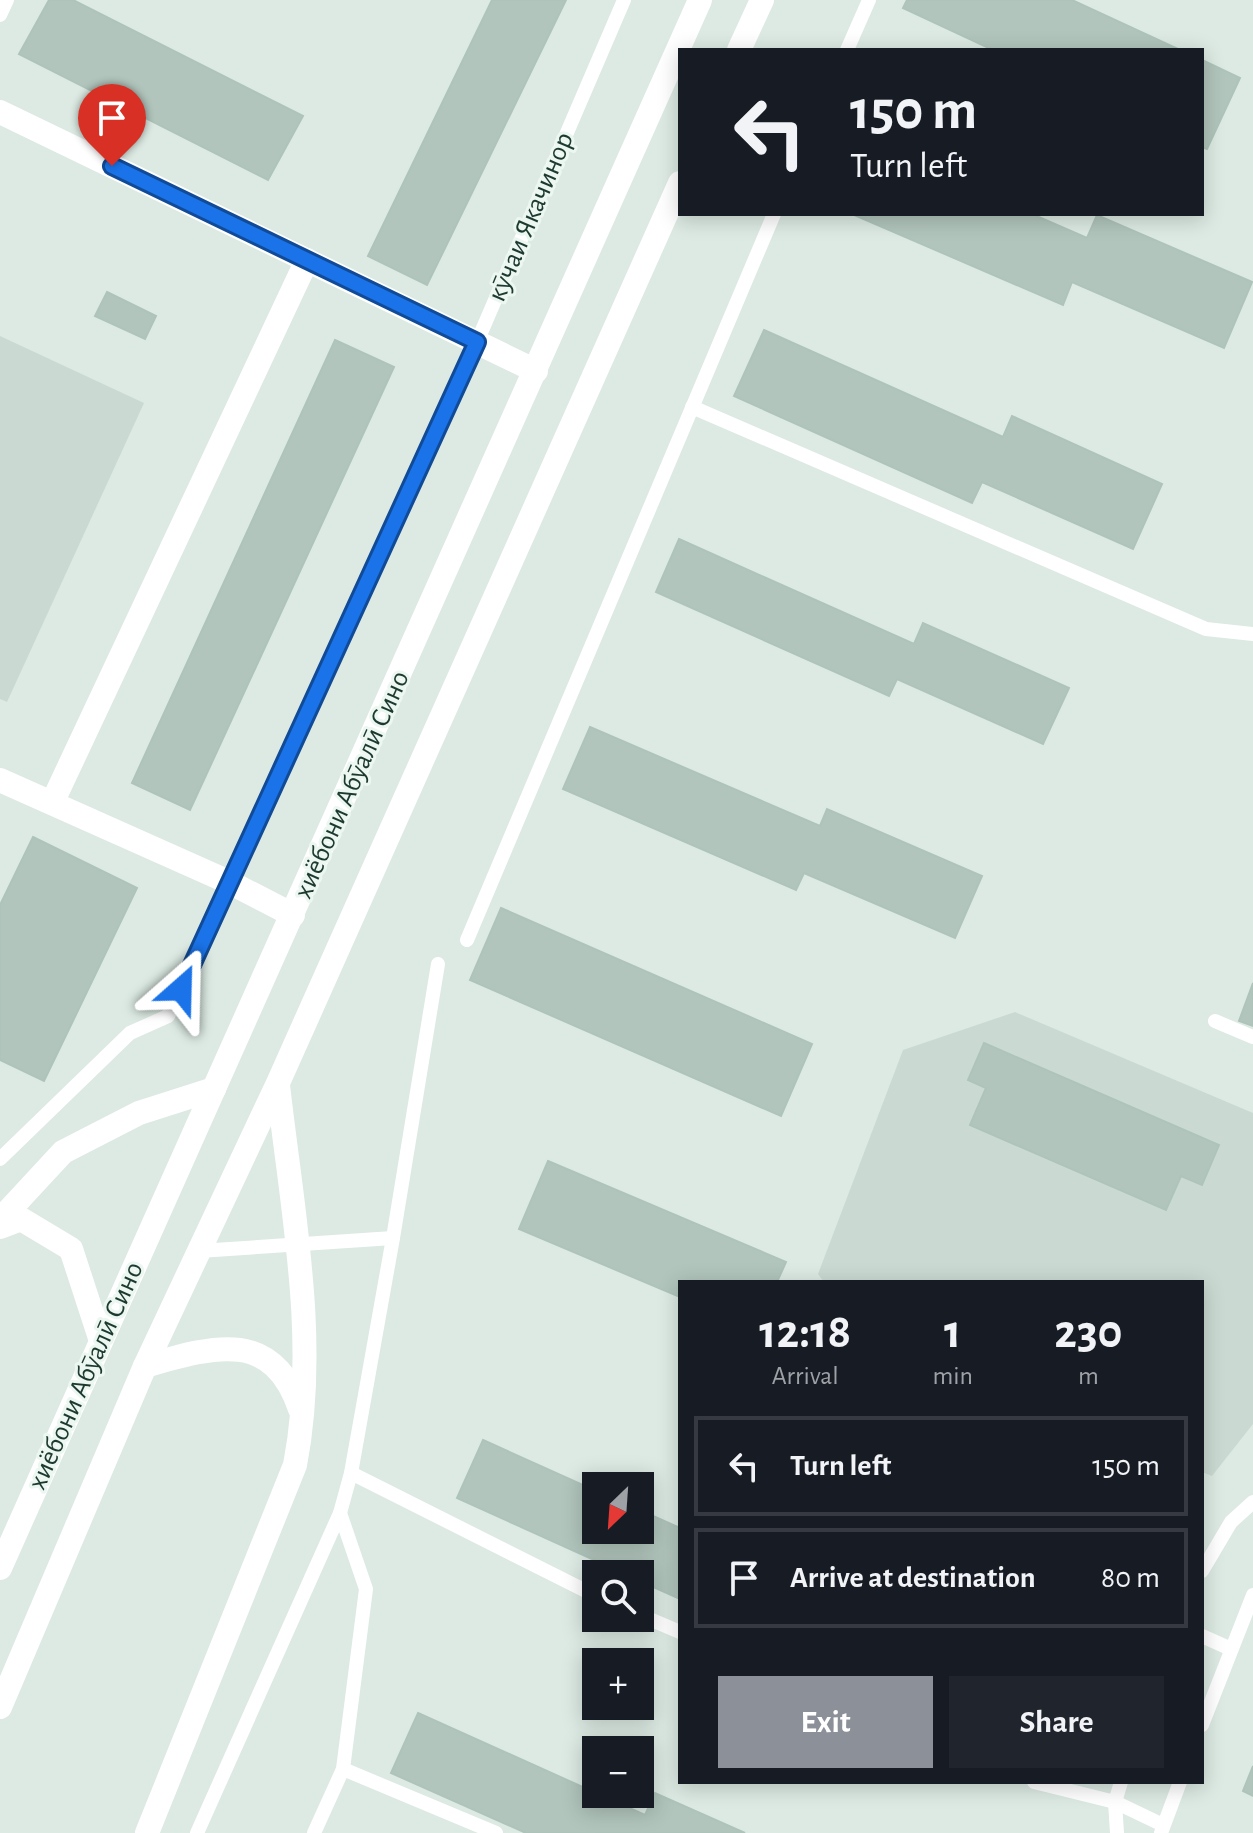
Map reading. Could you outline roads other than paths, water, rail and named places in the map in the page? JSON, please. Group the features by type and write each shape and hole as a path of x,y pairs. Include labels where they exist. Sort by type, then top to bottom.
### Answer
{"main road":[{"name":"хиёбони Абӯалӣ Сино","path":"679,48 700,0"},
{"path":"740,48 762,0"},
{"name":"хиёбони Абӯалӣ Сино","path":"0,1568 678,50"},
{"path":"0,112 536,371"},
{"name":"хиёбони Абӯалӣ Сино","path":"0,1707 145,1366 278,1083 678,187"},
{"path":"53,801 307,260"},
{"path":"0,780 53,801 231,883 293,915"},
{"path":"147,1833 295,1465 304,1419 303,1311 278,1083"},
{"path":"0,1220 63,1152 139,1113 214,1089"},
{"path":"0,1227 21,1219 71,1249 101,1341"},
{"path":"145,1366 200,1351 234,1347 268,1359 292,1386 304,1419"}],"lane":[{"path":"0,15 7,0"},
{"name":"кӯчаи Якачинор","path":"0,1159 130,1033 168,1016 477,342 624,0"},
{"path":"848,48 869,0"},
{"path":"467,940 773,216"},
{"path":"692,407 1206,629 1253,634"},
{"path":"197,1833 340,1513 351,1473 393,1238 438,964"},
{"path":"1215,1021 1253,1037"},
{"path":"199,1251 393,1238"},
{"path":"351,1473 582,1589"},
{"path":"1204,1568 1231,1522 1253,1502"},
{"path":"314,1833 343,1769 366,1589 340,1513"},
{"path":"1204,1720 1253,1595"},
{"path":"654,1621 678,1631"},
{"path":"1204,1637 1231,1649"},
{"path":"343,1769 496,1833"},
{"path":"1042,1784 1115,1802 1162,1829 1179,1784"},
{"path":"1117,1833 1115,1802 1120,1784"}]}
